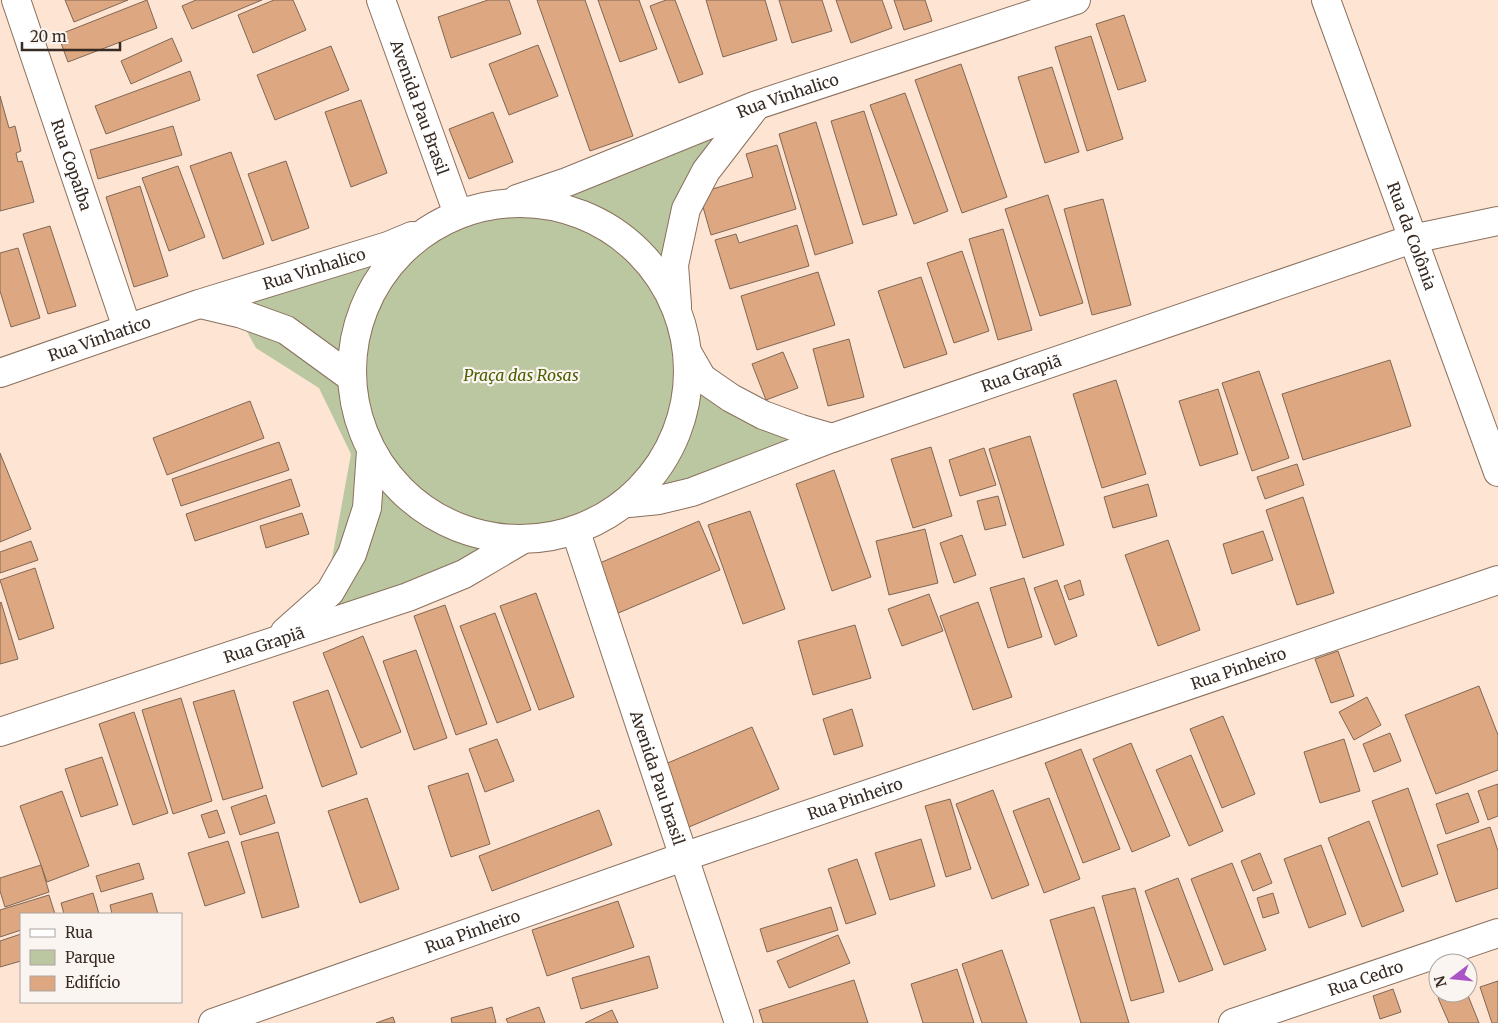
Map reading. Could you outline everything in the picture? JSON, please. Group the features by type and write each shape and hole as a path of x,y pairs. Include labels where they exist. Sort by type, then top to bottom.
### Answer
{"street":[{"name":"Rua Copaíba","path":"16,0 127,328"},
{"name":"Avenida Pau Brasil","path":"382,0 458,214"},
{"name":"Rua Vinhalico","path":"505,203 567,182 757,105 1076,0"},
{"name":"Rua da Colônia","path":"1326,0 1498,472"},
{"path":"757,105 706,171 686,209 674,265 678,311 687,352 702,378 731,398 771,418 832,438"},
{"path":"678,311 650,264 611,225 560,207 505,203 458,214 429,228 396,257 371,293 360,323 352,378 358,416 372,451 398,488 428,512 475,535 520,541 576,532 613,514 629,503 671,448 676,433 687,352"},
{"name":"Rua Grapiã","path":"629,503 659,500 692,492 832,438 1412,239 1498,221"},
{"name":"Rua Vinhalico","path":"198,304 388,246 429,228"},
{"name":"Rua Vinhatico","path":"0,373 198,304"},
{"path":"198,304 242,314 286,330 352,378"},
{"path":"276,640 330,592 352,554 367,508 372,451"},
{"name":"Avenida Pau brasil","path":"576,532 739,1023"},
{"name":"Rua Grapiã","path":"0,732 408,597 464,574 520,541"},
{"name":"Rua Pinheiro","path":"213,1023 683,857 1498,580"},
{"name":"Rua Cedro","path":"1233,1023 1498,933"}],"green space":[{"name":"Praça das Rosas","path":"729,120 699,193 680,278 693,350 805,445 337,609 329,575 351,454 319,388 256,348 230,301"}],"building":[{"path":"65,0 128,0 74,22"},
{"path":"147,0 157,28 68,62 58,35"},
{"path":"196,0 262,0 192,29 182,6"},
{"path":"274,0 293,0 306,30 253,53 238,15"},
{"path":"488,0 509,0 521,34 451,58 438,17"},
{"path":"537,0 585,0 633,136 590,151"},
{"path":"598,0 639,0 657,49 620,62"},
{"path":"666,0 675,0 703,74 679,83 650,6"},
{"path":"706,0 765,0 777,40 723,57"},
{"path":"779,0 822,0 832,31 792,43"},
{"path":"836,0 882,0 892,28 851,43"},
{"path":"894,0 925,0 932,21 904,30"},
{"path":"1124,15 1146,81 1118,90 1096,24"},
{"path":"1091,36 1123,139 1087,151 1055,47"},
{"path":"172,38 182,61 131,84 121,61"},
{"path":"538,45 558,96 509,115 489,64"},
{"path":"331,46 349,90 275,120 257,75"},
{"path":"961,64 1007,197 962,213 915,80"},
{"path":"1052,67 1079,152 1045,163 1018,77"},
{"path":"190,71 200,100 106,134 95,106"},
{"path":"905,93 948,211 914,224 870,105"},
{"path":"0,96 9,128 15,126 21,151 16,153 18,162 22,161 34,202 0,211"},
{"path":"361,100 387,173 351,187 325,112"},
{"path":"864,111 897,215 863,225 831,121"},
{"path":"493,112 513,162 469,179 449,129"},
{"path":"816,122 853,243 815,255 779,134"},
{"path":"173,126 182,155 98,179 90,150"},
{"path":"777,145 796,209 711,235 699,193 753,177 746,154"},
{"path":"231,152 264,244 223,259 190,166"},
{"path":"286,161 309,228 272,241 248,174"},
{"path":"178,166 205,237 169,251 142,178"},
{"path":"140,186 168,276 134,287 106,197"},
{"path":"1048,195 1083,303 1040,316 1005,209"},
{"path":"1103,199 1131,305 1092,315 1064,209"},
{"path":"797,225 809,266 730,289 715,240 736,234 739,243"},
{"path":"50,226 76,306 48,314 23,234"},
{"path":"1003,229 1032,330 998,340 969,239"},
{"path":"18,248 40,318 11,327 0,291 0,253"},
{"path":"962,251 989,331 954,343 927,263"},
{"path":"818,272 835,325 757,350 741,296"},
{"path":"921,277 947,354 904,368 878,291"},
{"path":"849,339 864,397 828,406 813,349"},
{"path":"783,352 798,388 766,400 752,364"},
{"path":"1390,360 1411,426 1303,460 1282,394"},
{"path":"1259,371 1289,458 1252,471 1222,383"},
{"path":"1116,380 1146,474 1102,488 1073,394"},
{"path":"1218,389 1238,454 1200,466 1179,401"},
{"path":"250,401 264,438 167,475 153,438"},
{"path":"1030,436 1064,545 1023,558 989,449"},
{"path":"279,442 289,470 181,506 172,479"},
{"path":"931,447 952,516 913,528 891,459"},
{"path":"984,448 996,485 960,496 949,460"},
{"path":"0,453 31,529 0,542"},
{"path":"1297,464 1304,485 1265,499 1257,477"},
{"path":"834,470 871,577 832,591 796,484"},
{"path":"291,479 300,506 195,541 186,514"},
{"path":"1148,484 1157,516 1113,528 1104,497"},
{"path":"998,496 1006,525 985,530 977,501"},
{"path":"1303,497 1334,593 1297,605 1266,510"},
{"path":"750,511 785,609 743,624 708,525"},
{"path":"302,513 309,534 266,548 260,526"},
{"path":"699,521 720,570 616,614 595,565"},
{"path":"925,529 938,583 889,595 876,541"},
{"path":"1263,531 1273,560 1232,574 1223,544"},
{"path":"962,535 976,575 954,583 940,543"},
{"path":"1168,540 1200,630 1158,646 1125,555"},
{"path":"31,541 38,560 0,573 0,552"},
{"path":"35,568 54,628 19,640 0,580"},
{"path":"1024,578 1042,637 1008,648 990,588"},
{"path":"1057,580 1077,636 1055,645 1034,588"},
{"path":"1080,580 1084,595 1069,600 1064,586"},
{"path":"536,593 574,697 539,710 500,606"},
{"path":"929,594 943,631 902,646 888,609"},
{"path":"978,602 1012,697 973,710 940,616"},
{"path":"0,603 18,659 0,664"},
{"path":"445,605 487,724 456,735 414,616"},
{"path":"495,613 531,710 497,723 460,626"},
{"path":"855,625 871,678 813,695 798,641"},
{"path":"363,636 401,732 361,748 323,653"},
{"path":"416,650 447,738 414,750 383,661"},
{"path":"1338,651 1354,696 1331,703 1315,659"},
{"path":"1479,686 1498,735 1498,770 1436,794 1405,715"},
{"path":"234,690 263,788 223,800 193,702"},
{"path":"328,690 357,774 322,787 293,702"},
{"path":"1367,697 1381,725 1354,740 1339,712"},
{"path":"181,698 212,801 173,814 142,710"},
{"path":"852,709 863,746 834,755 823,719"},
{"path":"134,712 168,813 133,825 99,724"},
{"path":"1223,716 1255,794 1222,808 1190,729"},
{"path":"752,727 779,789 689,827 663,765"},
{"path":"1390,733 1401,761 1374,772 1363,744"},
{"path":"497,739 514,781 485,792 469,749"},
{"path":"1344,739 1360,791 1320,803 1304,752"},
{"path":"1131,743 1170,836 1132,852 1093,759"},
{"path":"1081,749 1120,849 1083,863 1045,763"},
{"path":"1191,755 1223,831 1189,846 1156,770"},
{"path":"102,757 118,805 81,817 65,769"},
{"path":"468,773 490,844 451,857 428,786"},
{"path":"1498,784 1498,816 1488,820 1478,791"},
{"path":"1408,788 1438,874 1402,887 1372,801"},
{"path":"993,790 1029,885 992,899 956,804"},
{"path":"62,791 89,866 47,882 20,806"},
{"path":"1468,793 1479,822 1446,834 1436,804"},
{"path":"266,795 275,823 240,835 231,807"},
{"path":"367,798 399,889 360,903 328,811"},
{"path":"1049,798 1080,879 1044,893 1013,811"},
{"path":"950,799 971,869 946,877 925,806"},
{"path":"217,810 225,833 209,838 201,815"},
{"path":"599,810 612,845 492,891 479,856"},
{"path":"1369,821 1404,911 1362,927 1328,838"},
{"path":"1490,827 1498,851 1498,888 1456,902 1437,845"},
{"path":"278,832 299,907 262,918 241,842"},
{"path":"921,839 935,886 890,900 875,853"},
{"path":"228,841 245,893 205,906 188,853"},
{"path":"1321,845 1346,914 1309,928 1284,859"},
{"path":"1260,853 1272,883 1253,891 1241,861"},
{"path":"857,859 876,914 846,924 828,869"},
{"path":"139,863 144,879 101,892 96,876"},
{"path":"1232,863 1266,950 1224,965 1191,879"},
{"path":"41,865 49,892 5,907 0,891 0,878"},
{"path":"1178,878 1213,970 1179,982 1145,891"},
{"path":"1135,888 1164,992 1131,1001 1102,896"},
{"path":"93,893 99,913 64,913 61,903"},
{"path":"152,893 158,913 112,913 110,905"},
{"path":"1273,893 1279,913 1263,918 1257,898"},
{"path":"49,895 55,913 20,913 20,930 0,937 0,910"},
{"path":"618,901 634,947 547,976 532,930"},
{"path":"831,907 838,930 767,952 760,929"},
{"path":"1094,907 1129,1023 1081,1023 1050,920"},
{"path":"20,934 20,961 0,967 0,941"},
{"path":"838,935 850,963 789,988 777,961"},
{"path":"1002,950 1027,1023 982,1023 962,964"},
{"path":"649,956 658,988 581,1009 572,978"},
{"path":"957,969 974,1023 923,1023 911,984"},
{"path":"854,980 868,1023 763,1023 759,1010"},
{"path":"1498,981 1498,1023 1492,1023 1480,987"},
{"path":"1393,989 1401,1012 1380,1019 1373,996"},
{"path":"1440,1003 1471,1003 1479,1023 1449,1023"},
{"path":"492,1007 496,1023 452,1023 451,1018"},
{"path":"539,1007 545,1023 508,1023 506,1019"},
{"path":"612,1010 618,1023 585,1023"},
{"path":"393,1017 395,1023 376,1023"}]}
